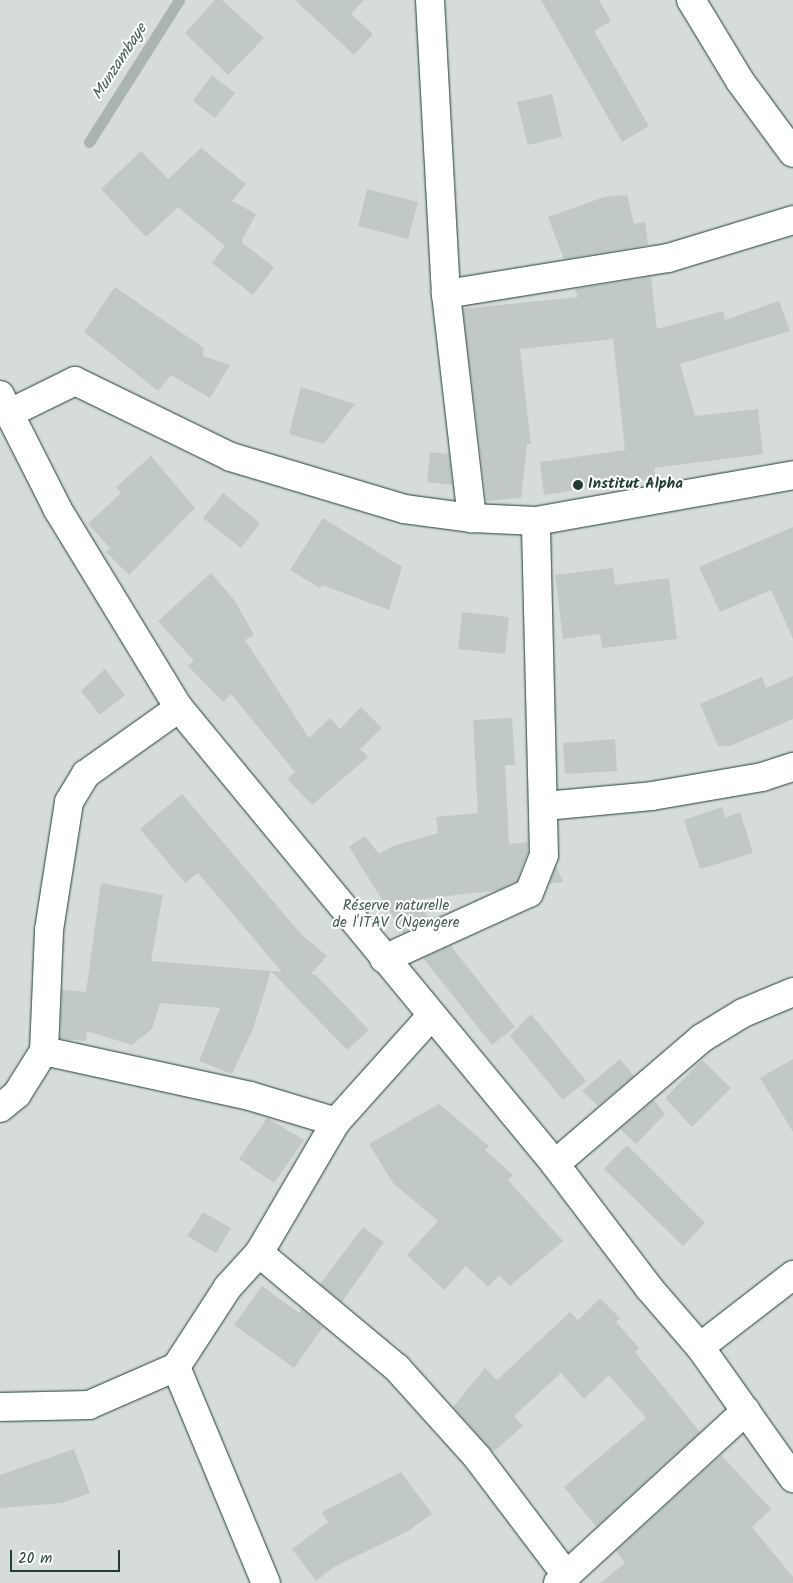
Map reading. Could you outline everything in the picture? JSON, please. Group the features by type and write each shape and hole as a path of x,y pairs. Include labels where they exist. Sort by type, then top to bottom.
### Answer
{"street":[{"path":"430,0 446,294 472,518"},
{"path":"691,0 740,81 793,153"},
{"path":"446,294 668,258 793,220"},
{"path":"793,475 536,521 472,518 404,509 231,457 75,381 4,406 58,510 179,708 431,1016 555,1164 649,1288 700,1346 793,1478"},
{"path":"384,958 529,893 544,854 545,806 536,521"},
{"path":"0,1108 17,1094 44,1051 49,930 69,802 86,774 179,708"},
{"path":"545,806 652,796 762,777 793,767"},
{"path":"555,1164 702,1038 743,1013 793,992"},
{"path":"0,1407 89,1405 176,1367 228,1287 259,1253 336,1122 431,1016"},
{"path":"44,1051 250,1096 336,1122"},
{"path":"259,1253 397,1368 477,1457 563,1580 746,1411"},
{"path":"700,1346 793,1275"},
{"path":"176,1367 266,1583"}],"green space":[{"name":"Réserve naturelle de l'ITAV (Ngengere","path":"0,0 793,0 793,1583 0,1583"}],"building":[{"path":"215,0 222,0 264,38 228,75 185,33"},
{"path":"295,0 364,0 351,14 373,34 354,55"},
{"path":"541,0 599,0 611,21 594,31 649,126 622,142"},
{"path":"212,75 235,93 215,118 193,101"},
{"path":"552,94 562,137 528,145 517,102"},
{"path":"201,148 246,184 232,201 256,214 241,242 274,267 253,295 212,263 225,246 178,207 146,237 101,189 141,151 168,179"},
{"path":"367,189 418,202 408,239 358,226"},
{"path":"627,195 634,224 645,222 648,245 564,259 548,217 604,197"},
{"path":"651,277 657,329 723,311 725,320 779,301 790,331 680,364 695,416 758,409 763,454 654,468 656,478 544,495 540,462 625,450 613,339 520,349 531,444 527,444 521,498 486,501 463,309 578,297 575,289"},
{"path":"115,287 204,348 203,356 230,365 210,398 171,375 158,391 84,332"},
{"path":"301,387 355,404 324,444 289,434"},
{"path":"430,452 449,454 452,485 427,482"},
{"path":"151,456 195,508 129,575 106,552 110,548 88,524 121,493 116,487"},
{"path":"223,493 260,523 241,548 203,518"},
{"path":"323,518 402,567 389,610 322,585 320,588 290,570"},
{"path":"793,527 793,639 771,590 720,612 699,567"},
{"path":"613,568 615,585 669,578 677,639 602,648 600,634 563,639 555,575"},
{"path":"211,573 235,601 254,635 245,640 309,738 330,718 340,729 361,707 382,728 360,749 368,757 312,805 287,779 295,772 231,694 223,702 188,666 194,661 158,621"},
{"path":"462,612 509,617 505,654 458,649"},
{"path":"105,669 125,695 100,715 81,691"},
{"path":"793,676 793,719 730,746 718,746 700,704 762,677 766,688"},
{"path":"512,718 515,765 505,765 509,844 528,842 528,852 517,881 498,890 415,900 431,920 403,933 349,847 365,836 379,854 393,846 438,833 436,817 478,813 473,720"},
{"path":"615,739 617,771 565,774 563,743"},
{"path":"182,794 301,934 327,956 311,974 316,975 369,1030 347,1050 271,971 282,972 198,873 185,883 140,829"},
{"path":"722,807 725,818 740,812 753,853 700,869 684,820"},
{"path":"556,866 563,882 549,884"},
{"path":"101,883 163,895 151,961 271,971 253,1029 232,1074 199,1061 220,1008 160,1003 152,1029 132,1045 87,1031 86,1041 60,1039 62,990 86,992"},
{"path":"451,946 515,1027 492,1045 423,958"},
{"path":"531,1014 586,1081 563,1100 510,1036"},
{"path":"620,1059 634,1076 598,1106 582,1091"},
{"path":"793,1059 793,1132 760,1078"},
{"path":"702,1060 731,1088 692,1127 665,1098"},
{"path":"654,1100 665,1114 636,1144 620,1129"},
{"path":"439,1104 489,1146 485,1150 513,1175 508,1180 563,1241 510,1286 499,1275 488,1287 466,1266 444,1290 407,1255 438,1221 393,1183 369,1144"},
{"path":"267,1118 304,1140 274,1183 239,1159"},
{"path":"627,1145 705,1223 683,1246 604,1169"},
{"path":"203,1212 231,1228 216,1253 187,1236"},
{"path":"363,1227 384,1242 342,1302 320,1284"},
{"path":"262,1286 299,1313 302,1309 323,1327 294,1368 234,1325"},
{"path":"600,1298 620,1318 616,1322 639,1348 635,1352 700,1432 596,1527 564,1487 646,1418 609,1375 584,1399 561,1373 514,1416 523,1426 493,1452 453,1407 485,1368 497,1380 570,1312 578,1320"},
{"path":"74,1449 90,1493 62,1503 0,1508 0,1475"},
{"path":"721,1455 771,1509 752,1527 793,1577 793,1583 600,1583 625,1563 616,1551"},
{"path":"401,1472 432,1514 408,1531 334,1567 316,1581 292,1549 328,1522 322,1512"}],"waterway":[{"name":"Munzambaye","path":"89,142 179,0"}],"place":[{"name":"Institut Alpha","path":"578,485"}]}
